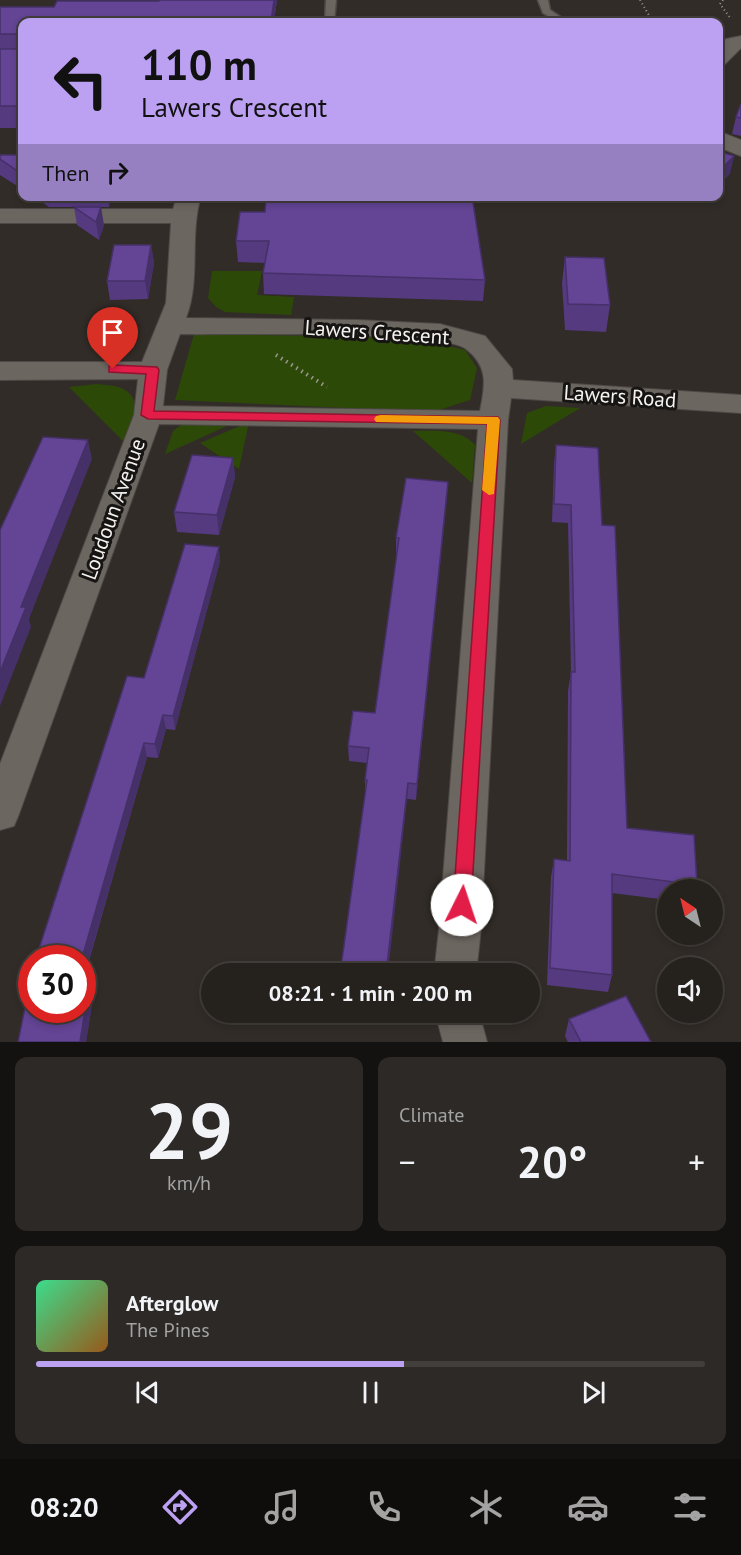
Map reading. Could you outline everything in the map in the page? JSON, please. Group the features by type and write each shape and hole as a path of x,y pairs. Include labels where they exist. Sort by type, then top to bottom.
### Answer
{"street":[{"path":"723,56 737,43"},
{"path":"723,140 741,149"},
{"path":"0,216 186,206"},
{"name":"Loudoun Avenue","path":"0,814 148,415 153,370 179,303 186,206"},
{"name":"Lawers Crescent","path":"170,326 229,325 440,332 475,342 498,369 496,404"},
{"path":"0,371 153,370"},
{"path":"148,415 496,404 456,963"},
{"name":"Lawers Road","path":"496,404 741,404"},
{"path":"460,1023 465,1042"}],"lane":[{"path":"330,18 331,0"},
{"path":"543,0 546,11 557,18"}],"path":[{"path":"640,0 651,18"},
{"path":"229,325 328,388"}],"green space":[{"path":"212,271 262,271 257,295 294,297 291,315 225,312 216,307 208,298"},
{"path":"194,334 388,337 433,342 465,350 477,368 470,400 433,412 175,400"},
{"path":"97,384 119,387 133,398 135,412 123,441 69,387"},
{"path":"546,406 580,408 521,444 527,413"},
{"path":"238,421 165,454 173,431 185,422"},
{"path":"249,422 239,469 200,443"},
{"path":"413,431 454,433 475,445 472,483"}],"building":[{"path":"274,0 272,18 18,18 18,34 0,34 0,7 54,7 57,1"},
{"path":"0,49 18,49 18,106 0,106"},
{"path":"741,104 741,118 736,117"},
{"path":"723,153 734,156 723,167"},
{"path":"0,155 18,155 18,171 0,159"},
{"path":"266,201 473,201 485,280 263,273 269,241 236,241 240,212 265,212"},
{"path":"74,207 101,207 96,222"},
{"path":"114,245 151,245 145,281 107,281"},
{"path":"565,257 604,258 610,305 568,304"},
{"path":"43,437 88,440 21,607 26,607 0,672 0,530"},
{"path":"556,445 598,448 602,525 615,526 627,828 694,835 697,879 657,880 612,874 612,975 550,968 554,859 570,861 571,672 575,672 571,505 554,504"},
{"path":"192,455 233,458 217,515 174,512"},
{"path":"406,478 448,482 417,784 408,783 387,963 342,963 367,780 365,780 369,748 348,746 353,711 375,713 399,538 396,538"},
{"path":"185,544 219,547 173,716 163,715 155,744 144,743 86,945 40,945 127,676 144,678"},
{"path":"626,996 651,1042 581,1042 569,1019"},
{"path":"22,1023 83,1023 80,1042 18,1042"}],"slow traffic":[{"path":"381,419 494,420 489,490"}],"route":[{"path":"113,369 153,370 148,415 494,420 462,905"}]}
